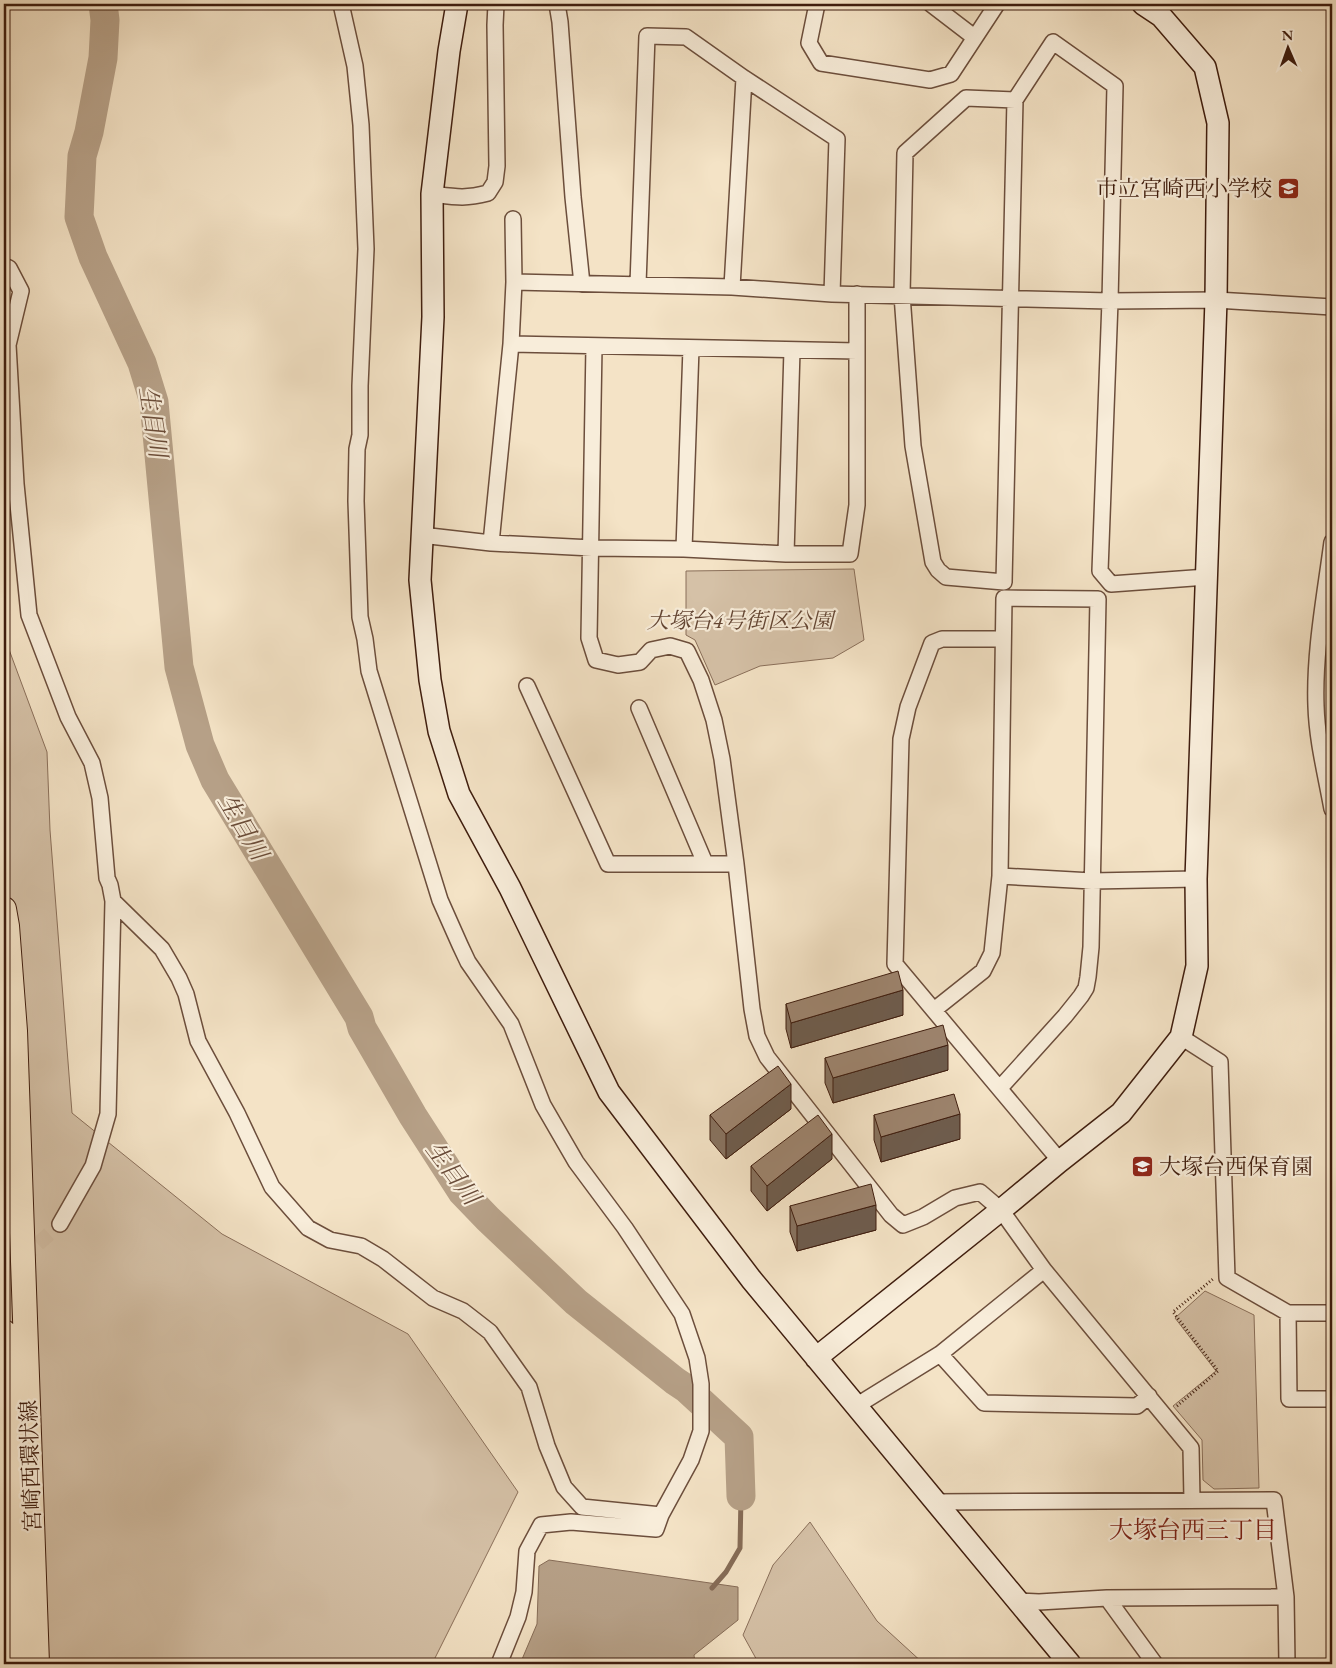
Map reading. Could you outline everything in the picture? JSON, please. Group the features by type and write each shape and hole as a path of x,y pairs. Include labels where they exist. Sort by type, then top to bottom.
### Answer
{"main road":[{"name":"宮崎西環状線","path":"4,908 15,1031 37,1664"},
{"name":"宮崎西環状線","path":"4,1332 14,1664"}],"street":[{"path":"341,4 355,66 361,125 366,249 356,501 360,617 370,671 440,900 460,945 468,962 511,1024 543,1105 576,1162 625,1228 682,1314 697,1358 701,1384 701,1431 691,1460 661,1515 656,1529 571,1522 541,1525 527,1551 524,1592 518,1617 499,1664"},
{"path":"457,4 449,51 432,194 433,317 420,580 430,680 439,731 459,794 510,888 608,1092 751,1280 1070,1664"},
{"path":"432,194 463,198 488,194 495,182 497,166 496,4"},
{"path":"557,4 582,284"},
{"path":"817,4 809,43 821,63 930,80 951,74 997,4"},
{"path":"931,4 974,37"},
{"path":"816,1358 1122,1113 1181,1037 1197,966 1196,879 1216,300 1218,123 1205,67 1162,16 1143,4"},
{"path":"638,284 647,36 686,38 837,139 832,294"},
{"path":"1015,100 966,98 905,153 902,295 913,446 933,562 946,577 1004,582 1015,100 1053,42 1115,86 1110,301 1100,571 1111,584 1207,577"},
{"path":"732,287 744,78"},
{"path":"491,543 511,344 514,282 513,219"},
{"path":"4,266 9,268 21,291 8,345 16,484 29,615 68,717 92,763 100,798 107,878 110,884 112,901 108,1114 93,1166 60,1224"},
{"path":"514,282 732,287 832,294 1110,301 1216,300 1332,307"},
{"path":"421,535 491,543 592,548 850,554 857,505 857,294"},
{"path":"511,344 857,350"},
{"path":"594,346 590,638 596,660 618,665 640,662 651,650 670,646 687,651 701,680 714,720 722,759 752,1009 757,1036 767,1057 890,1214 903,1225 923,1217 955,1198 980,1192 1001,1210 1044,1270 1191,1448 1192,1500"},
{"path":"684,549 691,348"},
{"path":"786,554 792,350"},
{"path":"1332,542 1322,611 1316,691 1317,728 1332,809"},
{"path":"934,1010 983,971 992,953 1000,876 1004,598 1098,600 1092,947 1086,988 1065,1016 1000,1088"},
{"path":"1002,639 942,639 932,643 908,707 901,739 895,964 1060,1161"},
{"path":"527,686 608,864 736,864"},
{"path":"639,708 705,863"},
{"path":"1000,876 1092,881 1196,879"},
{"path":"112,901 162,949 186,994 198,1041 237,1113 272,1187 308,1228 330,1240 361,1246 383,1259 433,1298 463,1311 490,1332 529,1387 547,1446 564,1487 582,1507 661,1515"},
{"path":"1181,1037 1220,1062 1228,1278 1288,1313 1332,1313"},
{"path":"856,1406 940,1354 1044,1270"},
{"path":"1288,1313 1289,1399 1332,1399"},
{"path":"940,1354 984,1403 1137,1406 1149,1396"},
{"path":"934,1502 1274,1500 1286,1597 1287,1664"},
{"path":"1018,1601 1039,1602 1108,1598 1286,1597"},
{"path":"1108,1598 1155,1664"}],"path":[{"path":"1182,1412 1176,1406 1218,1371 1173,1312 1227,1267"}],"green space":[{"name":"大塚台4号街区公園","path":"854,569 864,640 833,658 760,666 715,685 695,640 686,635 686,571"},
{"path":"4,636 47,752 50,830 72,1113 222,1234 408,1334 518,1492 432,1664 4,1664"},
{"path":"1205,1291 1254,1315 1259,1488 1214,1489 1203,1480 1202,1440 1173,1406 1216,1371 1175,1318"},
{"path":"810,1522 877,1621 924,1664 759,1664 743,1635 773,1565"}],"shaded area":[{"path":"549,1560 738,1587 738,1620 694,1655 695,1664 520,1664 537,1624 539,1566"}],"building":[{"path":"898,971 903,990 791,1023 786,1004"},
{"path":"943,1025 948,1045 833,1078 825,1058"},
{"path":"778,1066 791,1084 726,1134 710,1115"},
{"path":"954,1094 960,1114 881,1137 874,1115"},
{"path":"818,1115 832,1134 767,1186 751,1166"},
{"path":"871,1184 876,1205 797,1226 790,1206"}],"waterway":[{"name":"生目川","path":"103,4 105,20 103,58 89,132 82,156 79,217 93,257 142,363 154,402 179,667 200,745 215,780 359,1017 362,1028 413,1116 462,1192 576,1302 687,1389 739,1437 741,1496"},
{"path":"712,1588 726,1572 740,1548 741,1496"}],"tunnel":[{"path":"4,1275 60,1224"}],"place":[{"name":"市立宮崎西小学校","path":"1288,188"},
{"name":"大塚台西保育園","path":"1143,1166"}],"district":[{"name":"大塚台西三丁目","path":"1193,1530"}]}
